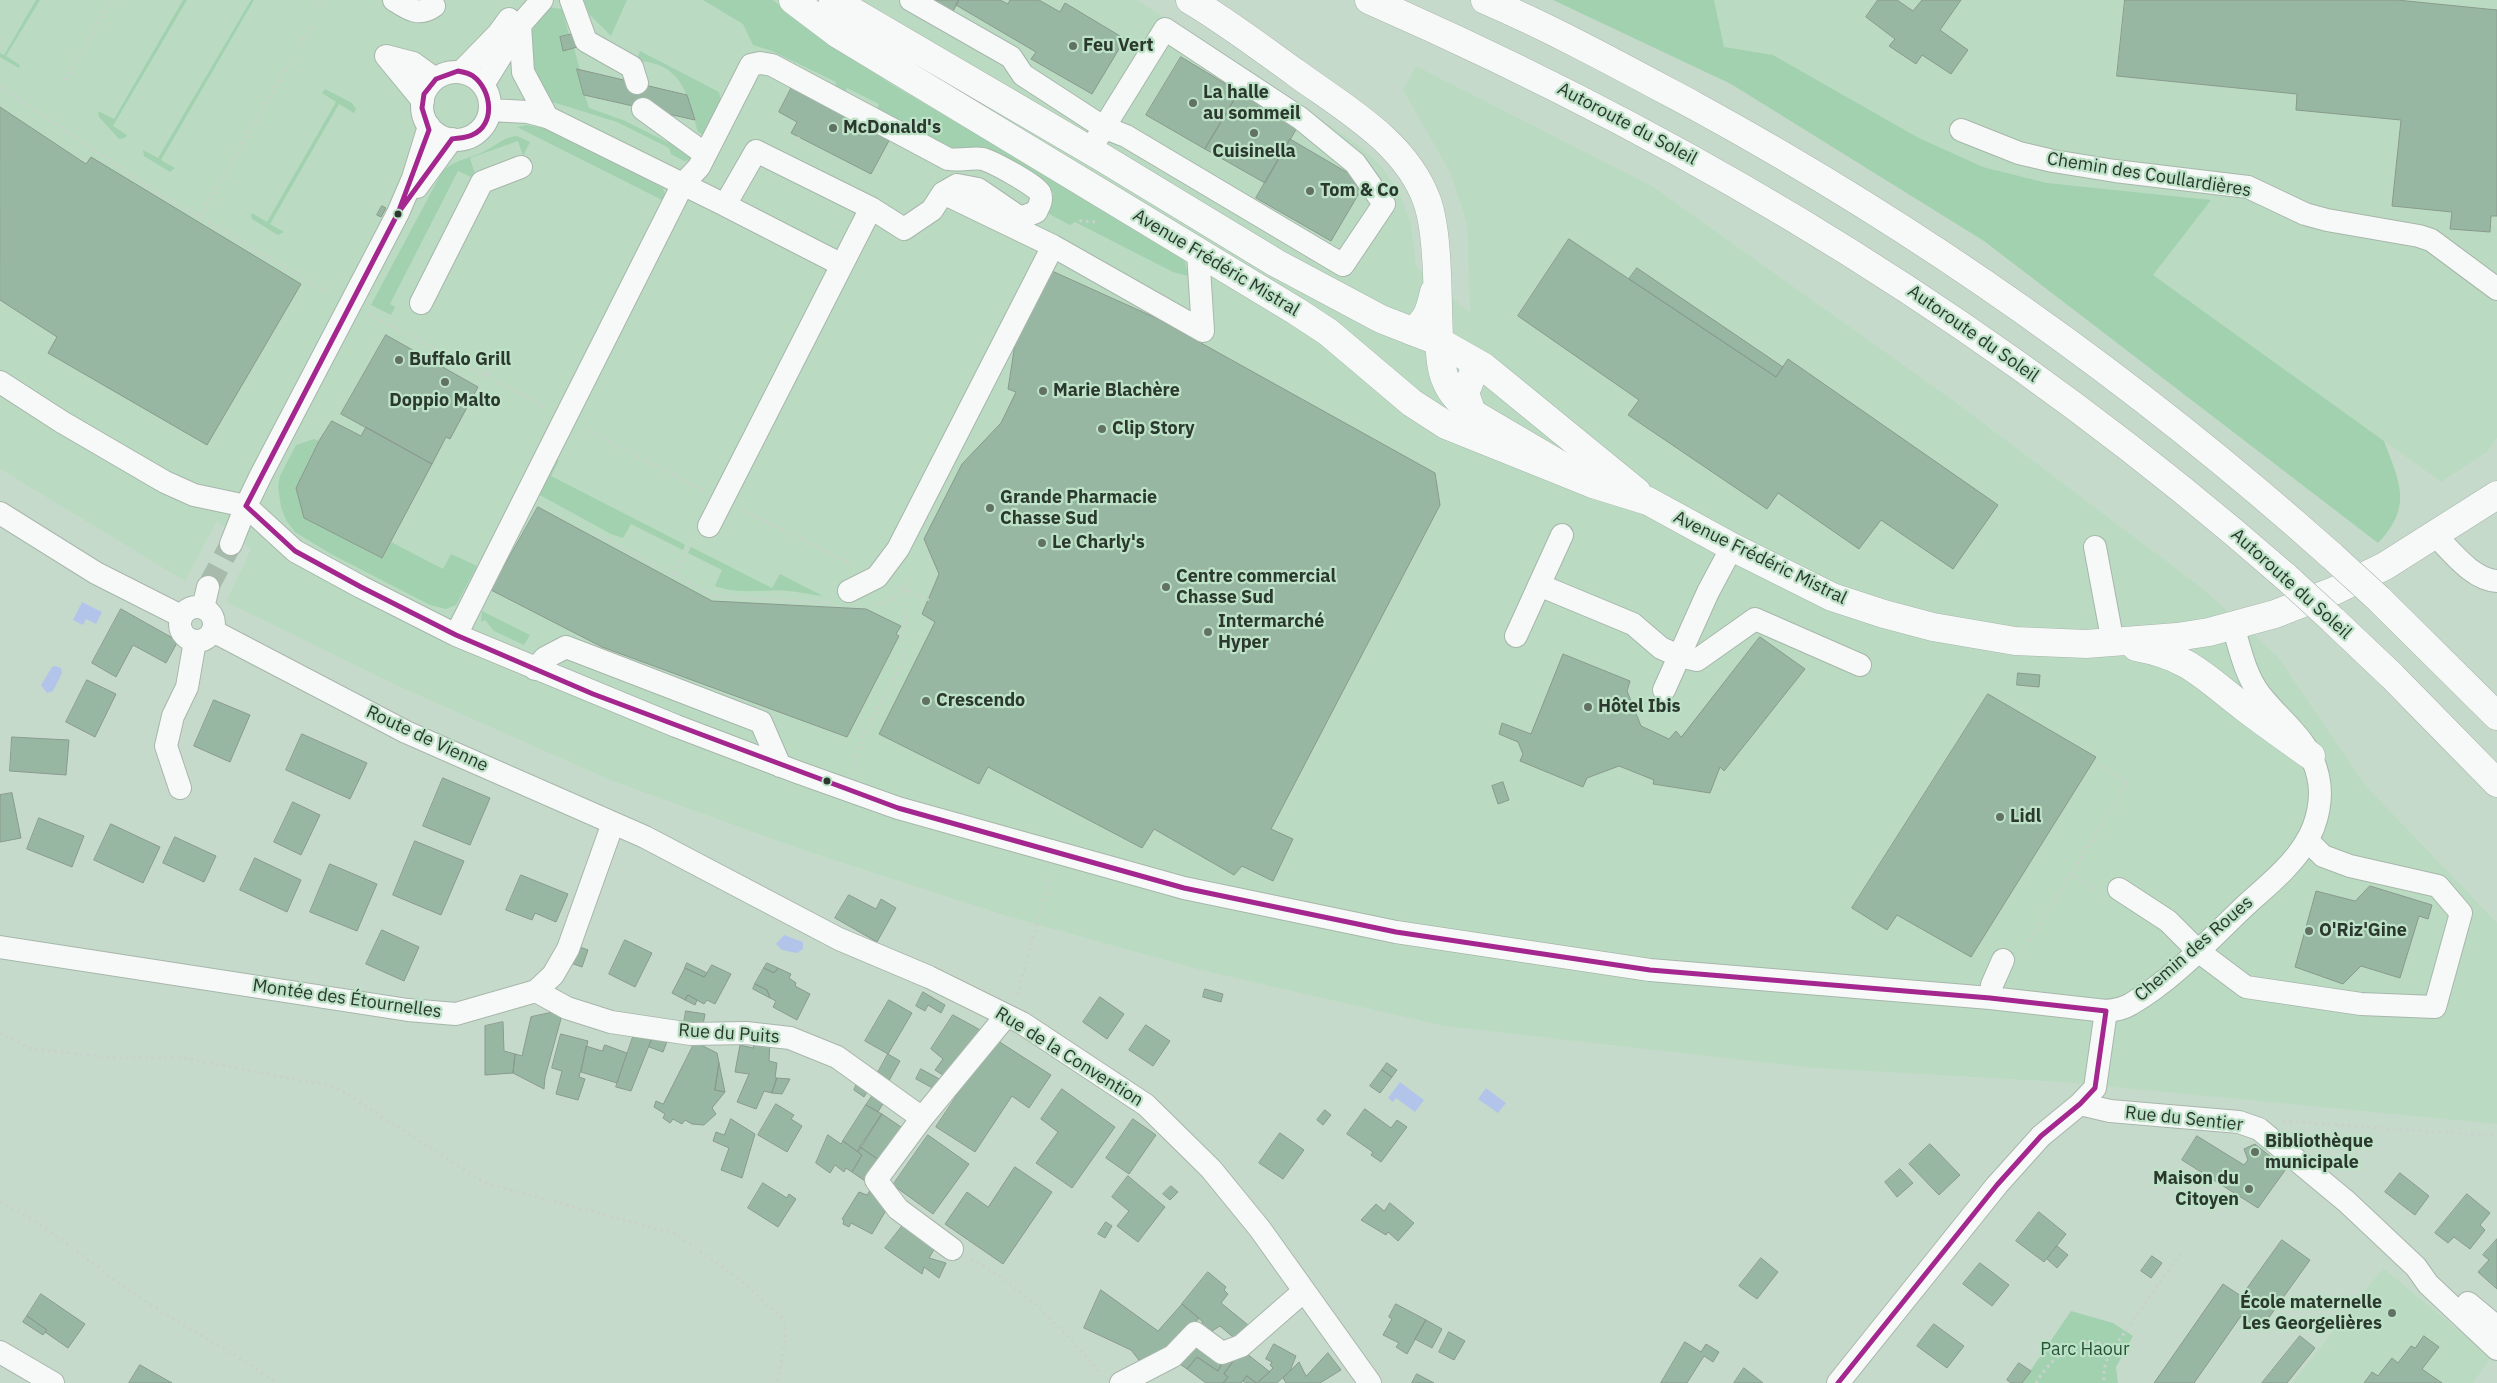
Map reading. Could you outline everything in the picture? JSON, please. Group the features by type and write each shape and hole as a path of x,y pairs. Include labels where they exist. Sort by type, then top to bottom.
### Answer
{"main road":[{"name":"Avenue Frédéric Mistral","path":"793,0 838,34 1296,311 1328,332 1412,403 1446,425 1593,484 1648,501"},
{"name":"Avenue Frédéric Mistral","path":"833,0 1091,143 1276,263 1381,319 1440,342 1484,367 1648,501 1732,547 1832,597 1917,622 2015,641 2049,644 2113,643 2178,637 2233,626 2283,611 2334,591 2385,566 2436,536 2497,495"},
{"path":"1190,0 1238,31 1359,119 1404,160 1419,181 1428,203 1433,235 1440,342 1446,382 1456,398 1472,413 1593,484"},
{"name":"Autoroute du Soleil","path":"1369,0 1471,45 1604,111 1720,174 1863,259 2060,394 2167,477 2286,577 2392,676 2497,783"},
{"path":"1485,0 1627,69 1746,134 1812,173 1977,278 2085,355 2192,435 2379,599 2497,716"},
{"path":"1412,331 1423,324 1430,311 1436,283"},
{"path":"1472,413 1465,393 1474,371 1484,367"},
{"path":"2113,643 2164,653 2184,661 2206,674 2244,708 2311,756"}],"street":[{"path":"394,0 417,12 428,10 433,2"},
{"path":"461,72 498,34 523,0"},
{"path":"483,85 520,25 542,0"},
{"path":"571,0 586,42 632,67 637,83"},
{"path":"911,0 1011,57 1023,75 1091,143"},
{"path":"520,25 523,72 547,117"},
{"path":"1051,164 1091,143 1126,136 1344,265 1384,204 1355,163 1300,118 1165,29 1091,143 1089,186"},
{"path":"422,102 386,56 413,63 424,69 435,79"},
{"path":"456,635 682,184 699,167 751,65 766,63 772,65 941,156 963,161 982,159 1008,170 1020,180 1035,186 1040,193 1040,205 1031,216 1023,217 1016,215 978,189 957,184 943,193 932,210 904,229 870,208 756,151 726,205"},
{"path":"461,72 469,74 483,85 488,92 490,110 481,129 463,139 452,139 443,137 429,126 422,110 422,102 425,93 435,79 443,74 461,72"},
{"path":"643,109 705,154"},
{"path":"490,110 528,112 547,117 842,264"},
{"path":"231,544 246,506 398,213 413,178 429,126"},
{"name":"Chemin des Coullardières","path":"1961,130 2019,153 2115,171 2248,188 2305,214 2327,220 2419,236 2431,240 2497,289"},
{"path":"398,213 452,139"},
{"path":"421,303 482,182 521,167"},
{"path":"943,193 1052,246 1203,331 1198,252"},
{"path":"709,526 870,208"},
{"path":"844,597 877,577 898,549 1052,246"},
{"path":"0,382 62,422 165,482 194,495 246,506 295,551 456,635 593,694 780,766 898,808 1184,888 1396,932 1650,970 1990,998 2106,1011 2095,1088 2080,1104 2041,1136 1997,1185 1838,1383"},
{"path":"0,513 96,573 181,616"},
{"path":"1516,636 1562,535"},
{"path":"2436,536 2465,565 2487,580 2497,581"},
{"path":"1664,690 1708,592 1732,547"},
{"path":"2095,547 2113,643"},
{"path":"1539,584 1633,624 1661,648 1679,656 1697,660 1755,619 1860,665"},
{"path":"180,788 166,746 173,716 187,687 204,636 214,620 208,610 206,597 181,616 182,632 190,639 204,636"},
{"name":"Chemin des Roues","path":"2106,1011 2118,1010 2136,1001 2154,989 2198,951 2298,854 2307,840 2316,819 2320,794 2318,776 2311,756 2303,742 2255,686 2242,658 2233,626"},
{"name":"Route de Vienne","path":"204,636 406,732 645,837"},
{"path":"535,669 545,658 566,647 761,722 780,766"},
{"path":"536,992 553,975 568,948 613,823"},
{"name":"Rue de la Convention","path":"645,837 839,939 929,977 1022,1024 1146,1105 1211,1169 1260,1229 1370,1383"},
{"path":"2120,889 2168,921 2198,951 2246,987 2361,1004 2435,1007 2462,913 2438,886 2350,866 2323,856 2307,840"},
{"name":"Montée des Étournelles","path":"0,947 408,1010 456,1014 536,992"},
{"path":"1990,998 1992,985 2012,961"},
{"name":"Rue du Puits","path":"536,992 567,1008 611,1022 691,1034 746,1033 790,1038 837,1057 922,1118"},
{"path":"952,1249 898,1208 876,1180 922,1118 1006,1016"},
{"name":"Rue du Sentier","path":"2080,1104 2110,1111 2239,1122 2259,1129 2347,1202 2416,1267 2428,1284 2497,1349"},
{"name":"Rue du Sentier","path":"2416,1267 2442,1282 2497,1327"},
{"path":"1112,1379 1173,1356 1195,1333 1222,1352 1241,1346 1304,1291"},
{"path":"0,1352 53,1383"}],"path":[{"path":"65,80 112,0"},
{"path":"314,0 322,8"},
{"path":"299,46 311,26"},
{"path":"200,217 291,60"},
{"path":"0,88 144,184 350,305 487,375 722,500 877,577 929,600"},
{"path":"487,375 502,345"},
{"path":"596,534 715,596 844,597"},
{"path":"873,604 882,604 906,590"},
{"path":"852,776 862,738 904,659 906,590"},
{"path":"2012,961 2027,944 2128,783 2097,764"},
{"path":"1006,1016 1018,993 1036,920 1058,852"},
{"path":"0,1034 32,1049 118,1058 184,1058 336,1087 485,1184 676,1234 740,1279 784,1320 786,1339 777,1383"},
{"path":"2239,1122 2301,1120 2497,1136"},
{"path":"0,1202 31,1217 138,1297 250,1364 277,1383"},
{"path":"952,1249 989,1268 1059,1325 1112,1379"},
{"path":"2104,1383 2103,1373 2106,1358 2181,1253"},
{"path":"2036,1383 2042,1373 2072,1346 2090,1342 2115,1346"}],"shaded area":[{"path":"0,0 1137,0 1250,70 1364,149 1383,168 1400,194 1411,224 1416,267 1470,313 1467,225 1451,174 1403,90 1416,66 1652,186 1951,399 2202,588 2278,657 2365,785 2497,923 2497,1124 2062,1082 1814,1068 1444,1026 1205,971 1010,917 803,850 610,780 398,686 226,602 251,549 217,521 185,581 0,469"},
{"path":"1714,0 2497,0 2497,438 2487,452 2441,482 2153,275 2210,200 2047,183 1983,167 1917,137 1773,55 1723,47"},
{"name":"École maternelle Les Georgelières","path":"2383,1268 2491,1357 2473,1383 2292,1383"}],"green space":[{"path":"36,0 40,0 6,56 20,65 19,68 0,57 0,53 4,55"},
{"path":"183,0 187,0 113,126 127,135 125,138 119,139 99,117 98,111 114,119"},
{"path":"251,0 254,0 161,160 175,168 170,172 144,156 143,150 158,158"},
{"path":"584,0 627,0 611,36 589,14"},
{"path":"703,0 773,0 837,49 891,84 1184,257 1188,276 1173,272 1075,222 1070,225 1049,214 1049,203 1054,194 1046,182 1035,174 1010,164 955,153 875,114 879,104 847,88 843,96 834,91 836,82 772,51 753,45 743,24"},
{"path":"1553,0 1714,0 1724,47 1773,55 1917,137 1983,167 2047,183 2211,200 2153,275 2384,441 2395,470 2400,494 2396,518 2389,530 2378,543 1984,241 1731,84"},
{"path":"547,7 562,9 569,35 560,37 563,50 574,48 580,70 577,70 589,108 623,120 687,152 691,156 690,160 684,161 671,154 669,148 617,122 549,101 531,77 527,39"},
{"path":"640,51 719,92 721,101 703,135 698,132 691,105 680,83 664,67 636,61"},
{"path":"325,89 352,103 356,109 354,113 339,104 270,224 284,232 278,235 252,219 251,215 252,213 267,222 336,102 322,93"},
{"path":"527,125 548,129 663,188 666,198 664,201 517,127"},
{"path":"517,136 530,142 523,156 518,141 470,158 475,174 473,178 458,171 390,304 395,307 391,315 371,305 442,172 456,162 486,151 507,138"},
{"path":"314,439 319,441 304,518 381,558 391,542 443,569 451,554 477,566 456,605 446,609 430,605 331,554 295,532 286,520 281,507 278,487 280,476 296,445"},
{"path":"555,460 559,460 551,476 678,541 685,545 683,550 631,524 623,538 611,534 538,494"},
{"path":"691,547 772,588 780,574 823,596 788,591 742,591 715,586 722,570 688,553"},
{"path":"482,611 530,635 524,645 494,631 485,620 481,622"},
{"name":"Parc Haour","path":"2071,1311 2113,1323 2133,1336 2116,1367 2118,1383 2022,1383"}],"water":[{"path":"82,602 102,612 96,624 86,619 83,625 73,620"},
{"path":"52,667 61,668 62,673 53,691 47,693 41,685"},
{"path":"784,935 803,942 803,949 797,953 782,950 776,944"},
{"path":"1400,1082 1424,1100 1415,1112 1396,1098 1393,1102 1388,1098"},
{"path":"1486,1088 1506,1103 1498,1113 1478,1099"}],"building":[{"path":"930,0 959,0 952,13"},
{"name":"Feu Vert","path":"959,0 1000,0 1008,4 1010,0 1039,0 1060,12 1065,3 1125,39 1092,94 1031,59 1036,52 956,5"},
{"path":"1878,0 1897,0 1913,11 1922,0 1961,0 1940,30 1968,50 1951,74 1922,55 1916,64 1889,46 1895,39 1866,17"},
{"path":"2125,0 2397,0 2497,10 2497,216 2491,216 2490,232 2450,229 2452,212 2392,206 2401,120 2296,110 2297,94 2117,76"},
{"path":"577,33 581,46 563,51 560,37"},
{"name":"La halle au sommeil","path":"1181,57 1239,92 1205,149 1146,115"},
{"path":"577,69 687,95 695,120 584,95"},
{"name":"McDonald's","path":"792,87 891,137 871,174 791,133 797,122 779,112"},
{"name":"Cuisinella","path":"1239,92 1298,126 1265,183 1205,149"},
{"path":"0,107 86,164 91,157 301,284 207,445 48,353 57,337 0,300"},
{"name":"Tom & Co","path":"1290,139 1365,183 1331,241 1256,198"},
{"path":"382,206 386,208 381,217 377,215"},
{"path":"1569,239 1776,377 1788,359 1998,505 1953,569 1881,520 1859,549 1778,493 1767,509 1628,415 1639,400 1518,316"},
{"path":"1637,268 1783,367 1776,377 1629,279"},
{"name":"Centre commercial Chasse Sud","path":"1052,271 1156,318 1435,473 1440,505 1271,829 1293,839 1273,881 1242,866 1234,875 1154,829 1142,848 988,767 979,784 879,734 935,622 922,614 939,574 924,539 962,464 1001,423 1016,392 1008,389 1015,344"},
{"path":"386,335 478,387 450,439 446,437 432,464 341,414"},
{"path":"332,421 361,436 366,427 432,464 382,558 304,518 296,488 319,441"},
{"path":"538,507 712,601 866,609 901,626 896,634 899,636 847,737 602,647 491,590"},
{"path":"121,609 178,641 166,663 133,645 116,677 92,663"},
{"name":"Hôtel Ibis","path":"1760,637 1805,669 1724,771 1720,767 1710,793 1653,784 1654,780 1619,766 1587,778 1583,787 1520,761 1523,754 1518,742 1499,734 1502,723 1531,734 1563,654 1630,681 1627,691 1641,726 1669,739 1676,731 1681,737"},
{"path":"2018,673 2040,675 2039,687 2017,685"},
{"path":"87,680 116,694 95,737 66,722"},
{"path":"1988,694 2096,757 1971,957 1897,915 1887,930 1852,908"},
{"path":"214,700 250,715 230,762 194,746"},
{"path":"302,734 367,763 350,799 286,770"},
{"path":"12,737 69,740 66,775 10,771"},
{"path":"443,778 490,798 470,845 423,826"},
{"path":"1503,782 1509,800 1498,804 1492,786"},
{"path":"12,793 21,838 0,842 0,795"},
{"path":"293,802 320,815 301,855 274,842"},
{"path":"39,818 84,836 72,867 27,849"},
{"path":"111,824 160,847 143,883 94,860"},
{"path":"175,837 216,856 204,882 163,863"},
{"path":"415,841 464,861 441,915 393,895"},
{"path":"255,858 301,880 287,912 240,890"},
{"path":"330,864 377,884 357,931 310,912"},
{"path":"521,875 568,894 556,922 535,913 532,920 506,910"},
{"path":"2370,886 2432,905 2428,919 2419,916 2400,978 2361,966 2343,984 2295,967 2316,891 2355,901"},
{"path":"849,895 876,909 881,899 896,908 877,942 835,918"},
{"path":"382,930 419,947 404,981 366,964"},
{"path":"625,940 652,953 635,987 609,974"},
{"path":"577,946 588,950 582,967 571,963"},
{"path":"687,963 707,973 704,977 685,968"},
{"path":"767,963 778,968 774,973 764,968"},
{"path":"712,965 731,974 715,1004 707,1000 704,1004 688,995 685,1000 672,993 685,968 704,977"},
{"path":"764,968 774,973 778,968 791,974 789,978 796,983 795,986 810,994 797,1020 773,1007 776,1001 770,998 767,990 755,984"},
{"path":"755,984 767,990 770,998 753,989"},
{"path":"1205,989 1223,994 1221,1002 1203,997"},
{"path":"923,992 945,1005 941,1013 928,1005 925,1011 916,1006"},
{"path":"688,995 697,1000 695,1005 685,1000"},
{"path":"1100,997 1124,1014 1107,1039 1083,1022"},
{"path":"889,1000 912,1013 888,1054 865,1041"},
{"path":"686,1011 705,1014 703,1025 684,1022"},
{"path":"554,1012 562,1015 545,1077 544,1089 513,1073 515,1054 522,1056 531,1017"},
{"path":"953,1015 984,1032 949,1079 935,1070 943,1059 931,1049"},
{"path":"503,1022 504,1051 515,1054 513,1073 485,1075 485,1026"},
{"path":"1146,1025 1170,1041 1153,1066 1129,1050"},
{"path":"561,1034 588,1041 579,1077 585,1079 578,1100 556,1094 562,1071 552,1068"},
{"path":"634,1034 652,1038 631,1091 616,1087"},
{"path":"654,1034 669,1036 663,1052 649,1047"},
{"path":"995,1039 1051,1075 1029,1108 1012,1096 975,1152 936,1127"},
{"path":"755,1040 770,1041 769,1061 777,1063 775,1078 777,1078 772,1093 764,1091 756,1109 737,1102 749,1074 735,1072 740,1045 753,1048"},
{"path":"695,1042 717,1053 719,1063 715,1090 725,1092 712,1108 716,1114 704,1125 692,1124 685,1120 682,1124 673,1119 670,1123 663,1118 665,1114 654,1107 656,1101 663,1104"},
{"path":"605,1045 627,1053 617,1083 581,1072 586,1046 602,1051"},
{"path":"888,1054 900,1061 886,1086 875,1078"},
{"path":"719,1063 725,1092 715,1090"},
{"path":"1387,1063 1397,1070 1392,1077 1382,1070"},
{"path":"921,1069 945,1082 938,1091 916,1079"},
{"path":"1382,1070 1392,1077 1380,1093 1370,1086"},
{"path":"777,1078 790,1079 782,1094 772,1093"},
{"path":"859,1080 869,1088 864,1097 854,1090"},
{"path":"1062,1089 1115,1127 1072,1188 1036,1163 1058,1132 1041,1119"},
{"path":"875,1092 885,1100 878,1112 866,1105"},
{"path":"776,1104 794,1115 791,1119 802,1126 787,1152 758,1135"},
{"path":"866,1105 882,1114 858,1152 843,1141"},
{"path":"1365,1109 1391,1128 1397,1120 1407,1127 1381,1162 1371,1155 1373,1152 1347,1134"},
{"path":"1325,1110 1331,1115 1323,1125 1317,1120"},
{"path":"882,1114 907,1131 879,1160 860,1147"},
{"path":"731,1119 755,1134 742,1178 721,1170 729,1148 713,1141 716,1132 724,1135"},
{"path":"1133,1119 1156,1135 1129,1174 1106,1158"},
{"path":"1280,1133 1304,1150 1283,1179 1259,1163"},
{"path":"828,1135 841,1144 843,1141 862,1155 852,1172 846,1168 844,1172 835,1165 830,1173 816,1163"},
{"path":"928,1135 969,1164 933,1214 893,1185"},
{"name":"Maison du Citoyen","path":"2197,1136 2244,1165 2248,1160 2244,1149 2255,1144 2286,1169 2258,1208 2182,1160"},
{"path":"1930,1144 1960,1175 1939,1195 1909,1164"},
{"path":"860,1147 879,1160 865,1181 852,1172 862,1155 858,1152"},
{"path":"1015,1167 1052,1192 1003,1264 945,1224 967,1192 988,1207"},
{"path":"1900,1169 1913,1183 1897,1197 1885,1182"},
{"path":"2400,1173 2429,1196 2415,1215 2385,1192"},
{"path":"1128,1176 1165,1207 1138,1242 1117,1226 1129,1211 1112,1197"},
{"path":"763,1183 787,1198 789,1194 796,1199 778,1227 748,1208"},
{"path":"1171,1186 1178,1192 1170,1200 1163,1194"},
{"path":"870,1191 885,1199 888,1207 872,1234 851,1223 849,1227 843,1224 844,1220 842,1219 859,1192 867,1195"},
{"path":"2467,1194 2490,1213 2480,1225 2485,1230 2470,1249 2454,1237 2448,1243 2435,1233"},
{"path":"1390,1203 1414,1223 1398,1241 1388,1232 1386,1235 1361,1220 1376,1204 1384,1211"},
{"path":"2039,1212 2066,1234 2044,1262 2016,1241"},
{"path":"1106,1222 1112,1226 1105,1238 1098,1234"},
{"path":"903,1225 936,1246 929,1258 946,1263 939,1278 924,1267 922,1274 885,1248"},
{"path":"2497,1239 2497,1289 2478,1272 2489,1260 2483,1255"},
{"path":"2282,1240 2310,1260 2260,1330 2241,1316 2194,1383 2154,1383 2223,1284 2241,1296"},
{"path":"2057,1246 2068,1255 2057,1268 2047,1259"},
{"path":"2152,1256 2162,1263 2151,1278 2141,1271"},
{"path":"1761,1258 1778,1272 1757,1299 1739,1286"},
{"path":"1980,1263 2009,1285 1992,1306 1963,1284"},
{"path":"1208,1272 1226,1287 1224,1290 1228,1294 1221,1303 1253,1329 1239,1342 1220,1326 1212,1331 1207,1327 1202,1332 1197,1328 1203,1322 1182,1304"},
{"path":"1101,1290 1158,1331 1182,1304 1199,1318 1170,1353 1152,1362 1139,1360 1131,1350 1084,1328"},
{"path":"41,1294 85,1324 68,1348 45,1332 47,1330 27,1316"},
{"path":"1396,1304 1426,1320 1407,1354 1396,1347 1399,1343 1383,1335 1392,1319 1389,1317"},
{"path":"27,1316 47,1330 43,1335 23,1322"},
{"path":"1426,1320 1442,1329 1432,1348 1415,1339"},
{"path":"1934,1324 1964,1346 1947,1368 1917,1346"},
{"path":"1449,1332 1465,1341 1454,1360 1439,1352"},
{"path":"2300,1336 2315,1348 2287,1383 2262,1383"},
{"path":"2424,1336 2439,1347 2422,1369 2442,1383 2364,1383 2372,1372 2378,1376 2392,1358 2398,1363 2411,1346 2415,1348"},
{"path":"1685,1342 1701,1352 1706,1344 1719,1352 1713,1362 1704,1356 1687,1383 1661,1383"},
{"path":"1200,1343 1223,1361 1218,1371 1197,1357 1187,1369 1174,1360"},
{"path":"1274,1344 1296,1356 1290,1371 1277,1383 1257,1383 1273,1368 1270,1365 1272,1362 1266,1359"},
{"path":"1242,1350 1270,1372 1257,1383 1247,1376 1241,1383 1223,1383 1228,1377 1224,1374"},
{"path":"1328,1353 1341,1370 1320,1383 1286,1383 1283,1378 1299,1362 1306,1376"},
{"path":"1237,1356 1224,1374 1228,1377 1223,1383 1206,1383 1187,1369 1197,1357 1218,1371 1223,1361"},
{"path":"2019,1363 2031,1371 2022,1383 2011,1383 2007,1380"},
{"path":"140,1365 172,1383 129,1383"},
{"path":"1744,1368 1763,1383 1734,1383"},
{"path":"1417,1374 1434,1383 1412,1383"},
{"path":"1247,1376 1256,1383 1245,1383 1243,1381"}],"tunnel":[{"path":"208,587 231,544"}],"transit line":[{"path":"458,71 473,76 484,90 489,107 485,124 472,135 452,139 398,213 429,130 422,108 424,94 436,79 458,71"},
{"path":"246,506 398,213"},
{"path":"246,506 295,551 361,587 456,635 593,694 898,808 1184,888 1396,932 1650,970 1990,998 2106,1011"},
{"path":"1838,1383 1997,1185 2041,1136 2080,1104 2095,1088 2106,1011"}],"place":[{"name":"Feu Vert","path":"1073,46"},
{"name":"La halle au sommeil","path":"1193,103"},
{"name":"McDonald's","path":"833,128"},
{"name":"Cuisinella","path":"1254,133"},
{"name":"Tom & Co","path":"1310,191"},
{"name":"Buffalo Grill","path":"399,360"},
{"name":"Doppio Malto","path":"445,382"},
{"name":"Marie Blachère","path":"1043,391"},
{"name":"Clip Story","path":"1102,429"},
{"name":"Grande Pharmacie Chasse Sud","path":"990,508"},
{"name":"Le Charly's","path":"1042,543"},
{"name":"Centre commercial Chasse Sud","path":"1166,587"},
{"name":"Intermarché Hyper","path":"1208,632"},
{"name":"Crescendo","path":"926,701"},
{"name":"Hôtel Ibis","path":"1588,707"},
{"name":"Lidl","path":"2000,817"},
{"name":"O'Riz'Gine","path":"2309,931"},
{"name":"Bibliothèque municipale","path":"2255,1152"},
{"name":"Maison du Citoyen","path":"2249,1189"},
{"name":"École maternelle Les Georgelières","path":"2392,1313"}]}
